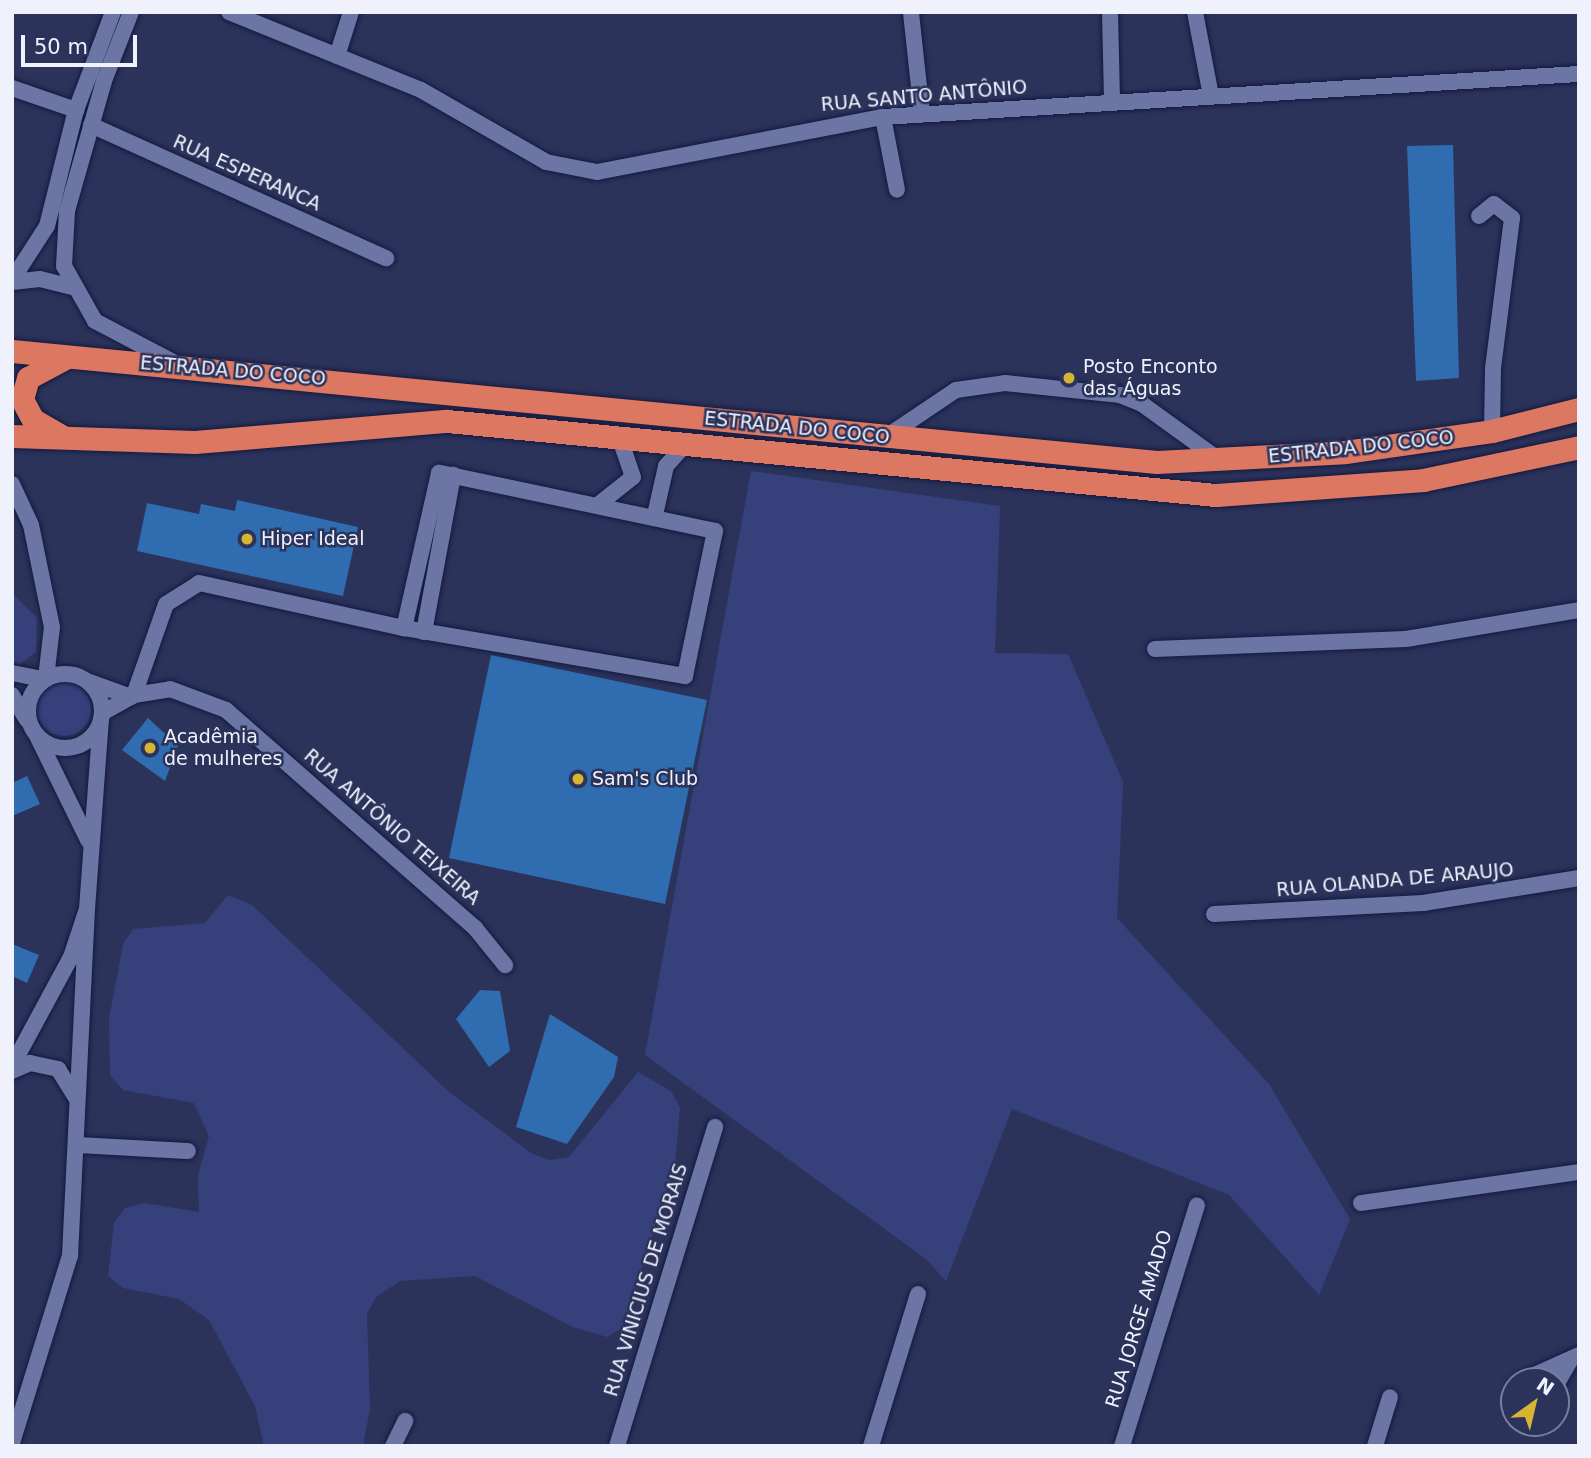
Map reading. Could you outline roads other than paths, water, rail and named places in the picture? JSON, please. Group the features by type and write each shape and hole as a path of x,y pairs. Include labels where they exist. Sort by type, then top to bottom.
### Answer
{"highway":[{"name":"ESTRADA DO COCO","path":"12,351 1091,460 1218,459 1345,452 1492,431 1579,409"},
{"path":"68,357 36,370 22,399 33,419 74,442"},
{"name":"ESTRADA DO COCO","path":"12,436 74,442 258,438 414,421 1216,495 1423,481 1579,447"}],"street":[{"path":"12,281 47,226 76,110 113,12"},
{"path":"131,12 91,125 64,229 71,287 108,330 181,366"},
{"name":"RUA SANTO ANTÔNIO","path":"229,12 450,103 546,162 597,172 883,117 1579,74"},
{"path":"337,56 351,12"},
{"path":"911,12 922,114"},
{"path":"1110,12 1112,103"},
{"path":"1195,12 1210,96"},
{"path":"12,88 76,110"},
{"path":"883,117 897,190"},
{"name":"RUA ESPERANCA","path":"91,125 386,258"},
{"path":"1479,216 1494,204 1512,218 1493,369 1492,431"},
{"path":"12,281 40,279 71,287"},
{"path":"886,438 956,390 1005,383 1120,396 1142,404 1218,459"},
{"path":"599,504 633,477 620,440"},
{"path":"654,514 666,466 683,447"},
{"path":"132,696 166,604 199,583 404,628 424,632 685,676 715,531 654,514 453,475 436,475 404,628"},
{"path":"424,632 453,475"},
{"path":"12,484 31,525 52,627 45,679 28,706 33,730 66,748 88,740 102,717"},
{"path":"427,512 445,515"},
{"path":"420,548 438,551"},
{"path":"412,584 431,588"},
{"path":"1155,649 1406,639 1579,610"},
{"path":"12,673 45,679 67,674 87,681 102,717 89,844 79,1109 70,1256 12,1443"},
{"name":"RUA ANTÔNIO TEIXEIRA","path":"87,681 132,696"},
{"name":"RUA ANTÔNIO TEIXEIRA","path":"102,717 132,696 170,690 226,710 487,939 505,965"},
{"path":"12,695 33,730 89,844"},
{"name":"RUA OLANDA DE ARAUJO","path":"1214,914 1423,903 1579,878"},
{"path":"12,1069 71,957 87,909"},
{"path":"12,1069 30,1063 58,1069 74,1088 79,1109"},
{"name":"RUA VINICIUS DE MORAIS","path":"617,1446 715,1127"},
{"path":"77,1145 188,1151"},
{"path":"1361,1203 1579,1172"},
{"name":"RUA JORGE AMADO","path":"1122,1446 1197,1205"},
{"path":"871,1446 918,1294"},
{"path":"1552,1367 1575,1357"},
{"path":"1375,1446 1390,1397"},
{"path":"393,1446 405,1421"}],"place":[{"name":"Posto Enconto das Águas","path":"1069,378"},
{"name":"Hiper Ideal","path":"247,539"},
{"name":"Acadêmia de mulheres","path":"150,748"},
{"name":"Sam's Club","path":"578,779"}]}
